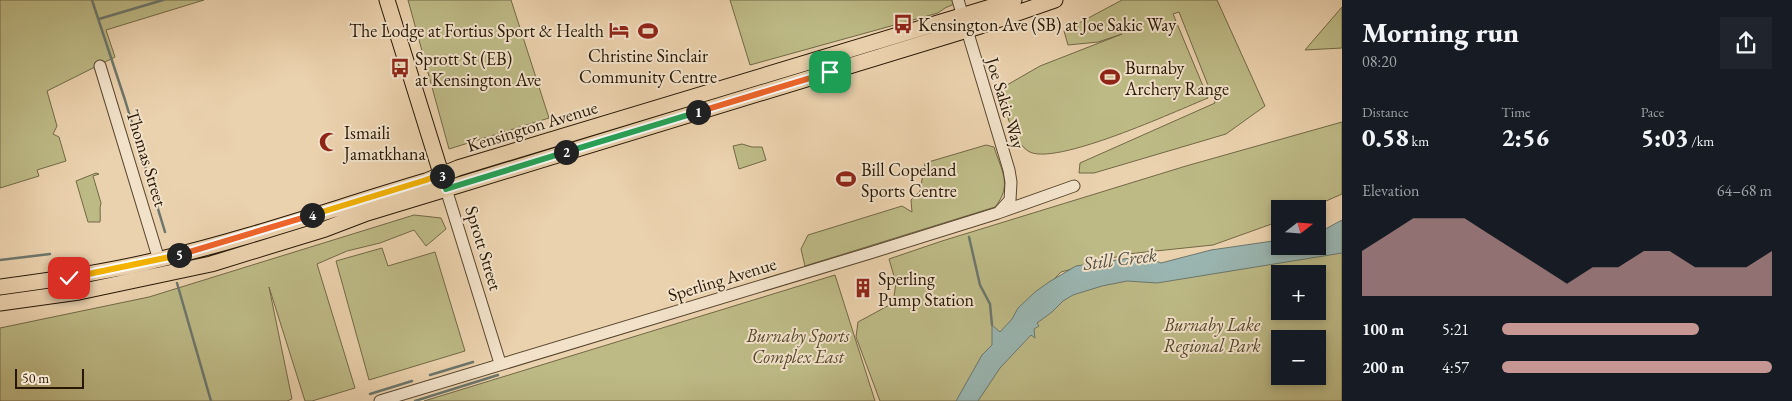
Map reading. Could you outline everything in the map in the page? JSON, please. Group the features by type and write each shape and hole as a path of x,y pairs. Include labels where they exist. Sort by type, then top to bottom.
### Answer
{"main road":[{"name":"Sprott Street","path":"387,0 444,182"},
{"name":"Kensington Avenue","path":"964,23 1014,0"},
{"name":"Kensington Avenue","path":"0,287 161,267 211,264 282,243 444,182 964,23 1055,0"},
{"name":"Kensington Avenue","path":"0,303 79,292 161,267"}],"street":[{"name":"Joe Sakic Way","path":"958,0 1009,170 1011,182 1010,200 998,213"},
{"name":"Thomas Street","path":"100,66 161,267"},
{"name":"Sprott Street","path":"444,182 500,363"},
{"name":"Sperling Avenue","path":"380,401 998,213 1074,186"}],"green space":[{"path":"0,0 204,0 106,30 115,57 47,91 57,126 53,134 59,137 66,161 37,170 39,176 0,188"},
{"path":"408,0 511,0 549,118 449,149"},
{"path":"730,0 964,0 938,13 750,65"},
{"path":"1122,0 1217,0 1265,106 1226,134 1094,173 1079,173 1080,163 1215,103 1179,12 1173,14 1208,98 1144,125 1062,152 1042,154 1028,151 1020,143 1011,127 1000,89 1040,66 1122,34 1098,42 1068,45 1064,31"},
{"path":"1342,7 1342,48 1305,50"},
{"path":"1342,122 1342,194 1326,201 1271,200 1271,224 1213,245 1127,254 1061,272 1010,324 959,401 880,401 856,337 858,322 893,303 896,283 889,259 1186,166"},
{"path":"742,144 762,147 766,160 739,169 733,146"},
{"path":"986,145 994,147 1004,177 1003,192 995,207 805,266 801,249 808,235 902,206 912,212 911,200 920,191 925,163"},
{"path":"96,173 99,174 93,176 101,203 100,222 88,222 76,181"},
{"path":"414,215 441,218 446,229 426,246 414,230 380,243 347,251 317,264 355,388 312,401 305,401 269,287 292,399 287,401 0,401 0,328 149,297"},
{"name":"Burnaby Lake Regional Park","path":"1342,246 1342,401 974,401 1051,300 1113,278 1278,255 1326,255 1326,248"},
{"path":"382,248 388,266 435,252 465,351 369,380 336,261"},
{"name":"Burnaby Sports Complex East","path":"835,275 875,401 424,401"}],"water":[{"path":"1342,220 1342,253 1157,283 1127,281 1073,295 1037,323 1039,326 1034,329 1035,338 1031,335 1000,368 978,401 956,401 982,355 992,345 992,325 1000,332 1012,319 1018,308 1035,292 1076,266 1144,256 1161,263 1211,250 1271,241 1271,255 1326,255 1326,229"}],"waterway":[{"path":"92,0 165,232"},
{"path":"99,19 163,0"},
{"path":"969,237 980,285 990,304 992,325"},
{"path":"0,260 50,254"},
{"path":"177,283 211,401"},
{"path":"430,375 473,362"},
{"path":"415,401 498,375"},
{"path":"370,394 412,381"}],"place":[{"name":"Kensington Ave (SB) at Joe Sakic Way","path":"903,24"},
{"name":"The Lodge at Fortius Sport & Health","path":"619,30"},
{"name":"Christine Sinclair Community Centre","path":"648,31"},
{"name":"Sprott St (EB) at Kensington Ave","path":"400,68"},
{"name":"Burnaby Archery Range","path":"1110,77"},
{"name":"Ismaili Jamatkhana","path":"329,142"},
{"name":"Bill Copeland Sports Centre","path":"846,179"},
{"name":"Sperling Pump Station","path":"863,288"}],"route":[{"path":"69,278 160,260 209,247 441,174 446,189 830,72"}],"water label":[{"name":"Still Creek","path":"1120,259"}]}
